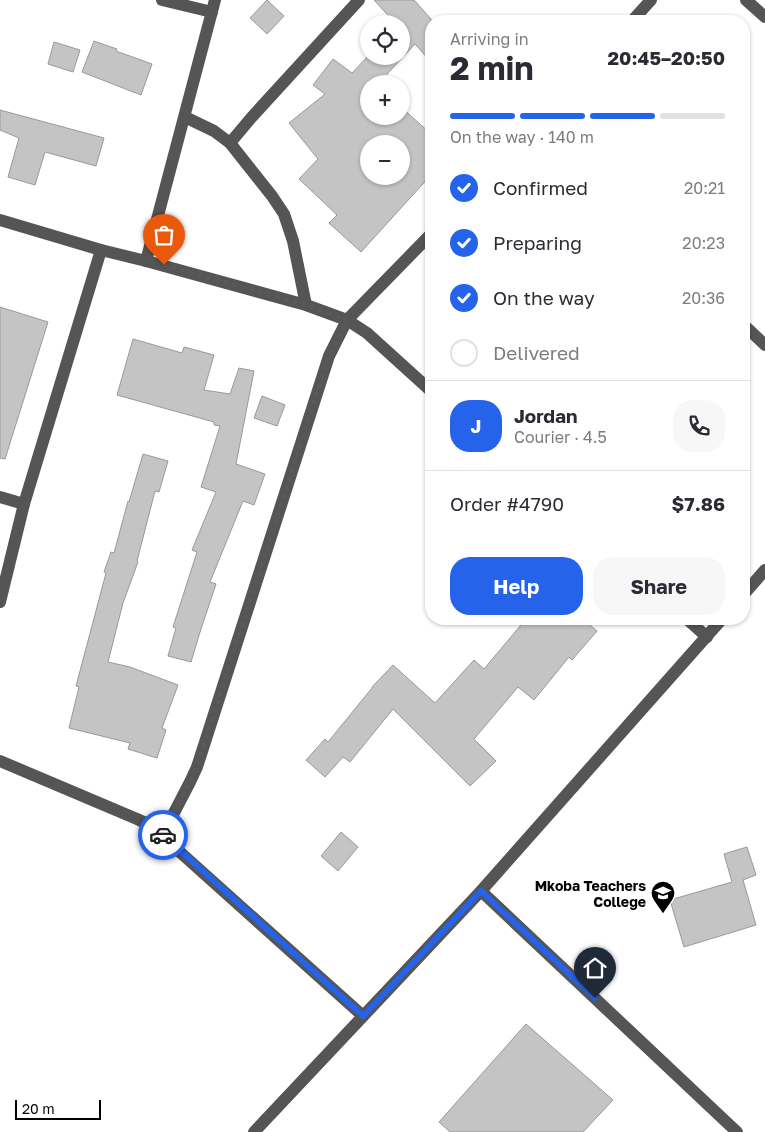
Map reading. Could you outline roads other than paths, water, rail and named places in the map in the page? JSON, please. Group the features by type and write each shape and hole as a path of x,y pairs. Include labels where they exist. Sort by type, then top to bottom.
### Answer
{"street":[{"path":"146,260 214,6 162,0"},
{"path":"230,143 359,0"},
{"path":"638,15 652,0"},
{"path":"746,0 765,18"},
{"path":"185,117 214,131 230,143 284,214 293,241 306,305"},
{"path":"0,220 101,250 146,260 306,305 347,320 367,333 425,386"},
{"path":"162,836 197,767 329,356 347,320 425,240"},
{"path":"0,602 24,504 101,250"},
{"path":"750,331 765,345"},
{"path":"0,498 24,504"},
{"path":"750,587 765,570"},
{"path":"694,625 706,636"},
{"path":"254,1132 481,891 716,625"},
{"path":"0,761 148,824 363,1016"},
{"path":"481,891 737,1132"}],"place":[{"name":"Mkoba Teachers College","path":"663,914"}]}
